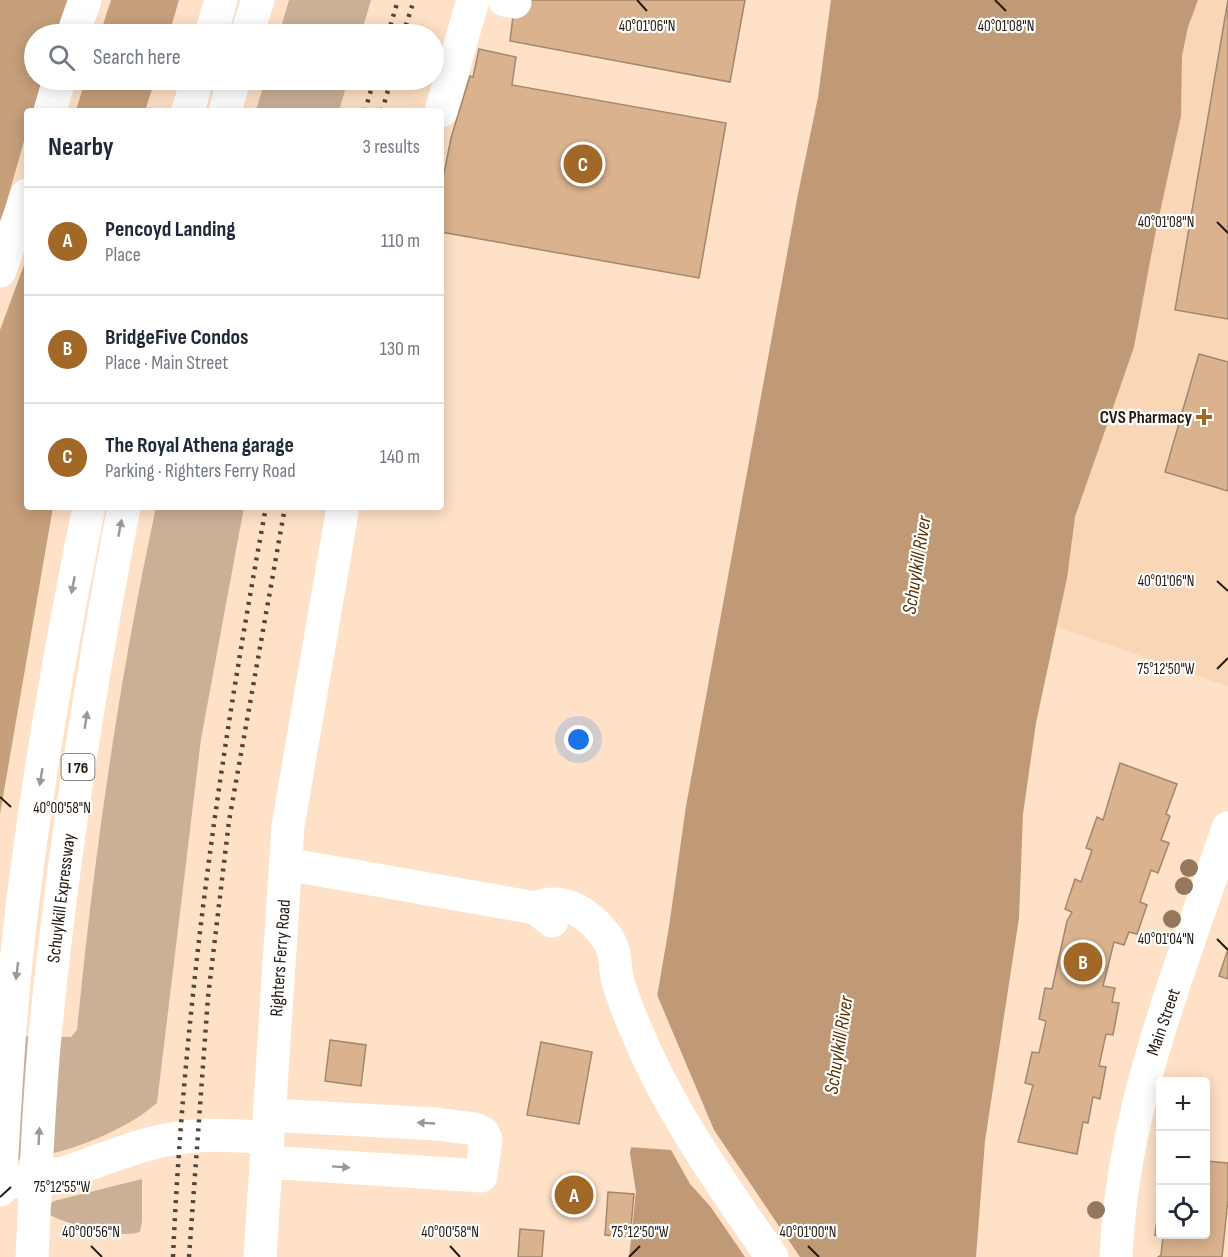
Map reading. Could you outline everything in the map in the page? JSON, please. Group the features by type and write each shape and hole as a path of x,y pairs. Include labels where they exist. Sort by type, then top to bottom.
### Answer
{"main road":[{"path":"77,24 85,0"},
{"path":"214,24 221,0"},
{"path":"250,24 258,0"},
{"path":"442,108 473,0"},
{"path":"51,108 56,90"},
{"path":"189,108 194,90"},
{"path":"226,108 231,90"},
{"path":"0,271 24,203"},
{"name":"Schuylkill Expressway","path":"0,1190 10,1026 35,816 66,619 87,510"},
{"name":"Schuylkill Expressway","path":"32,1257 45,1028 71,812 99,633 123,510"},
{"name":"Righters Ferry Road","path":"260,1257 288,826 342,510"},
{"name":"Main Street","path":"1116,1257 1119,1213 1144,1076 1228,828"},
{"path":"286,864 535,908 547,920 572,931 584,940 601,964 616,973 642,1045 677,1115 772,1257"},
{"path":"0,1182 44,1180 175,1138 229,1135 268,1138 481,1176 486,1140 483,1133 475,1129 436,1124 268,1138"}],"shaded area":[{"path":"0,0 69,0 61,24 24,24 24,90 40,90 34,108 24,108 24,141 0,225"},
{"path":"111,0 179,0 172,24 103,24"},
{"path":"289,0 371,0 364,24 282,24"},
{"path":"1198,0 1228,0 1228,686 1057,627 1075,517 1134,347 1181,116 1182,56 1188,27"},
{"path":"82,90 152,90 146,108 77,108"},
{"path":"262,90 345,90 340,108 257,108"},
{"path":"24,265 24,510 52,510 0,814 0,330"},
{"path":"155,510 243,510 201,739 157,1103 123,1126 83,1144 40,1156 0,1161 0,1036 71,1037 77,1030 91,898 109,767"},
{"path":"142,1179 140,1232 120,1234 108,1232 82,1227 50,1215 50,1204 54,1201"}],"water":[{"name":"Schuylkill River","path":"831,0 1198,0 1188,27 1182,56 1181,116 1134,347 1075,517 1067,578 1036,723 1023,814 1019,918 985,1141 976,1257 629,1257 636,1192 630,1153 669,927 686,806 798,194 818,97","holes":["707,1134 716,1135 711,1199 702,1198"]}],"pier":[{"path":"655,990 714,1130 800,1257 745,1257 710,1206 690,1184 671,1150 628,1147","holes":["709,1137 713,1137 708,1196 705,1195"]}],"building":[{"path":"515,0 745,0 730,82 510,41"},
{"path":"1228,0 1228,319 1175,310"},
{"path":"479,49 516,57 512,85 726,123 699,278 444,233 444,174 451,138 470,76 473,77"},
{"name":"CVS Pharmacy","path":"1199,354 1228,362 1228,491 1165,472"},
{"path":"1120,763 1177,784 1166,814 1170,816 1161,840 1169,843 1158,873 1151,870 1140,902 1147,905 1137,934 1129,932 1124,945 1114,942 1103,986 1115,988 1112,1002 1119,1003 1113,1035 1106,1034 1099,1066 1106,1067 1100,1099 1093,1097 1088,1123 1083,1122 1077,1154 1018,1142 1033,1085 1025,1083 1032,1052 1039,1053 1046,1021 1039,1019 1045,988 1052,989 1067,921 1072,912 1065,909 1075,879 1081,882 1092,850 1086,848 1097,817 1103,820"},
{"path":"1228,949 1228,979 1219,976"},
{"path":"330,1040 366,1045 361,1086 325,1081"},
{"path":"541,1042 592,1052 579,1124 527,1115"},
{"path":"1210,1161 1228,1163 1228,1199 1222,1257 1158,1257 1161,1255 1163,1239 1210,1239"},
{"path":"608,1192 634,1194 630,1237 605,1235"},
{"path":"520,1229 544,1231 542,1257 518,1257"}],"railway":[{"path":"391,24 398,0"},
{"path":"406,24 414,0"},
{"path":"366,108 371,90"},
{"path":"383,108 388,90"},
{"path":"173,1257 186,1068 206,880 234,693 265,510"},
{"path":"189,1257 208,997 229,821 284,510"}],"place":[{"name":"The Royal Athena garage","path":"583,164"},
{"name":"CVS Pharmacy","path":"1204,417"},
{"name":"BridgeFive Condos","path":"1083,962"},
{"name":"Pencoyd Landing","path":"574,1195"}]}
